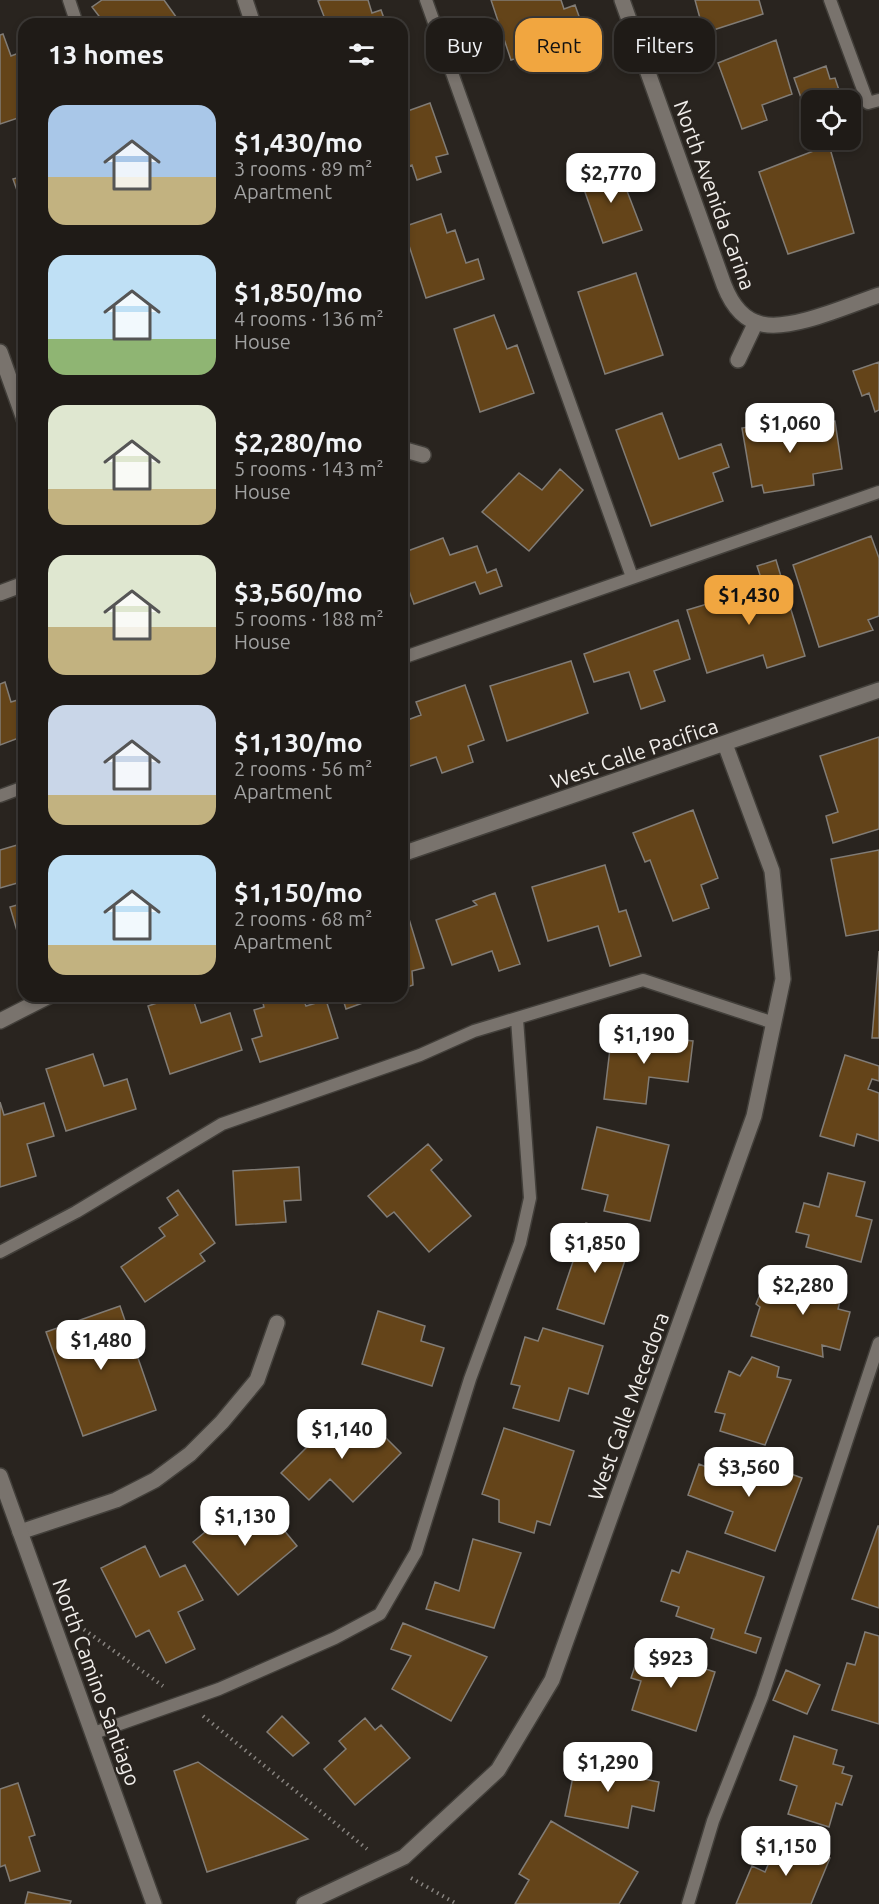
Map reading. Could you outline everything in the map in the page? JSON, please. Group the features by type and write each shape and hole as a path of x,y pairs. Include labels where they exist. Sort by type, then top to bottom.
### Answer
{"street":[{"path":"245,0 251,18"},
{"name":"North Avenida Carina","path":"622,0 730,299 737,310 758,323"},
{"path":"738,360 758,323 775,325 811,318 879,295"},
{"path":"0,352 18,402"},
{"path":"408,451 423,455"},
{"path":"0,593 18,586"},
{"name":"West Calle Pacifica","path":"408,852 879,690"},
{"name":"West Calle Mecedora","path":"304,1904 404,1857 498,1770 552,1680 754,1116 783,979 772,871 725,744"},
{"path":"0,1022 38,1002"},
{"path":"20,1533 116,1500 155,1480 190,1454 222,1422 257,1380 277,1323"},
{"name":"North Camino Santiago","path":"0,1476 154,1904"}],"lane":[{"path":"69,0 75,18"},
{"path":"426,0 632,577"},
{"path":"830,0 868,103 879,100"},
{"path":"408,656 879,492"},
{"path":"0,796 18,789"},
{"path":"0,1252 86,1206 222,1124 420,1054 474,1031 643,980 774,1023"},
{"path":"94,1734 219,1689 335,1638 381,1614 416,1552 470,1379 520,1243 530,1198 517,1018"},
{"path":"688,1904 713,1821 762,1696 879,1343"}],"path":[{"path":"46,1604 185,1701 387,1865 457,1904"}],"building":[{"path":"102,0 164,0 177,18 100,18 92,7"},
{"path":"368,0 372,13 381,10 384,18 325,18 318,1"},
{"path":"491,0 561,0 564,9 575,5 580,18 515,18 515,59 511,60 503,36 503,18 497,18"},
{"path":"695,0 759,0 763,14 715,29 715,18 700,18"},
{"path":"3,34 11,56 18,53 18,118 0,124 0,35"},
{"path":"776,40 792,94 762,105 767,120 742,129 718,63"},
{"path":"826,66 830,79 835,78 839,90 801,90 801,98 794,78"},
{"path":"430,103 448,154 436,157 441,172 417,180 412,165 408,167 408,111"},
{"path":"816,150 830,150 854,233 788,254 759,172"},
{"path":"617,165 642,230 603,243 580,178"},
{"path":"18,178 18,193 13,179"},
{"path":"441,214 447,233 455,230 466,263 478,259 484,279 426,298 408,242 408,225"},
{"path":"636,273 663,355 605,374 578,292"},
{"path":"494,315 507,349 517,345 534,393 480,412 454,329"},
{"path":"879,362 879,410 875,412 869,393 862,396 853,371"},
{"path":"662,413 679,459 721,444 729,467 713,473 723,501 651,526 616,430"},
{"path":"801,418 803,426 835,421 842,469 813,474 814,485 764,493 762,485 752,487 742,428"},
{"path":"560,469 583,490 529,551 482,512 519,473 542,490"},
{"path":"871,536 879,558 879,616 868,620 873,630 819,647 793,565"},
{"path":"443,538 450,555 477,546 487,573 496,569 502,586 480,594 475,582 414,604 408,588 408,551"},
{"path":"776,560 805,656 767,668 763,655 707,673 687,610 764,587 757,566"},
{"path":"678,620 690,659 654,671 665,701 641,709 629,672 594,682 584,654"},
{"path":"571,661 588,713 507,741 490,686"},
{"path":"5,682 11,702 18,700 18,738 0,745 0,684"},
{"path":"465,685 484,740 468,746 473,762 442,773 436,757 408,767 408,720 421,715 416,702"},
{"path":"879,737 879,829 833,843 826,816 838,812 820,756"},
{"path":"693,810 718,878 701,885 709,908 673,921 650,860 645,862 633,833"},
{"path":"18,845 18,883 0,888 0,850"},
{"path":"879,850 879,930 846,936 831,859"},
{"path":"605,865 619,912 626,910 641,956 610,966 598,926 548,941 532,887"},
{"path":"495,893 520,964 499,971 492,951 452,965 436,920 477,905 473,901"},
{"path":"18,905 18,931 17,931 10,907"},
{"path":"408,919 424,968 412,971 413,985 408,987"},
{"path":"879,951 879,1038 872,1038"},
{"path":"160,1002 194,1002 201,1023 230,1013 242,1050 170,1074 148,1006"},
{"path":"263,1002 304,1002 306,1006 327,1002 338,1038 260,1062 252,1039 262,1036 254,1010 264,1007"},
{"path":"344,1002 365,1002 346,1009"},
{"path":"612,1032 693,1041 688,1082 649,1077 646,1104 604,1099"},
{"path":"93,1054 104,1086 127,1079 136,1109 66,1131 46,1069"},
{"path":"845,1055 879,1066 879,1081 872,1079 868,1089 879,1093 879,1141 857,1134 854,1146 820,1136"},
{"path":"0,1102 4,1115 44,1103 54,1136 27,1144 36,1176 0,1187"},
{"path":"597,1127 669,1145 650,1221 604,1211 608,1195 582,1189"},
{"path":"428,1144 442,1160 431,1170 471,1216 429,1252 394,1212 387,1217 368,1196"},
{"path":"299,1167 301,1200 284,1201 286,1222 236,1225 233,1171"},
{"path":"828,1173 865,1182 856,1216 872,1220 861,1262 806,1247 809,1235 796,1232 804,1203 819,1207"},
{"path":"178,1190 215,1243 200,1254 205,1261 145,1302 121,1267 165,1236 159,1228 178,1215 167,1198"},
{"path":"586,1223 632,1239 604,1324 557,1309"},
{"path":"809,1271 845,1281 838,1309 850,1312 840,1350 822,1345 823,1357 751,1336 760,1307 756,1304 764,1285 803,1295"},
{"path":"120,1306 156,1410 83,1436 46,1332"},
{"path":"378,1311 425,1326 421,1341 444,1348 432,1386 362,1364"},
{"path":"543,1328 603,1346 588,1394 569,1388 559,1421 513,1408 520,1386 511,1384 525,1337 538,1341"},
{"path":"752,1357 779,1367 777,1377 791,1380 765,1445 720,1431 725,1414 715,1412 729,1371 740,1376"},
{"path":"338,1416 348,1433 365,1417 401,1453 353,1502 330,1479 309,1500 281,1473"},
{"path":"504,1428 574,1451 550,1525 537,1521 534,1533 499,1522 499,1500 482,1494"},
{"path":"732,1452 802,1478 775,1551 725,1533 733,1512 688,1495 699,1464 724,1474"},
{"path":"265,1507 297,1546 238,1595 193,1542 233,1509 245,1523"},
{"path":"879,1526 879,1608 852,1599"},
{"path":"473,1539 521,1553 494,1628 426,1609 435,1582 459,1591"},
{"path":"145,1546 160,1577 185,1565 203,1600 178,1612 195,1649 166,1663 149,1630 136,1637 101,1568"},
{"path":"687,1551 764,1577 745,1633 761,1638 756,1653 711,1638 714,1629 676,1616 679,1607 661,1601 672,1570 679,1573"},
{"path":"403,1623 487,1657 451,1721 392,1689 411,1656 391,1649"},
{"path":"865,1632 879,1636 879,1724 832,1710 847,1663 855,1665"},
{"path":"641,1648 715,1672 696,1731 632,1710 641,1681 631,1678"},
{"path":"786,1670 820,1685 807,1714 773,1700"},
{"path":"282,1716 309,1743 293,1756 267,1732"},
{"path":"365,1718 375,1730 381,1725 410,1758 355,1805 324,1769 346,1749 339,1741"},
{"path":"794,1736 837,1750 833,1764 844,1767 842,1773 852,1776 842,1805 836,1803 829,1827 788,1814 797,1786 780,1780"},
{"path":"577,1757 636,1768 634,1777 659,1782 654,1811 632,1806 628,1828 565,1816"},
{"path":"198,1762 308,1839 207,1872 174,1771"},
{"path":"18,1783 35,1835 29,1837 40,1871 10,1881 5,1865 0,1867 0,1789"},
{"path":"551,1821 638,1872 619,1904 515,1904 529,1880 519,1874"},
{"path":"780,1837 830,1858 811,1904 736,1904 752,1866 765,1872"},
{"path":"28,1892 71,1901 70,1904 25,1904"}]}
